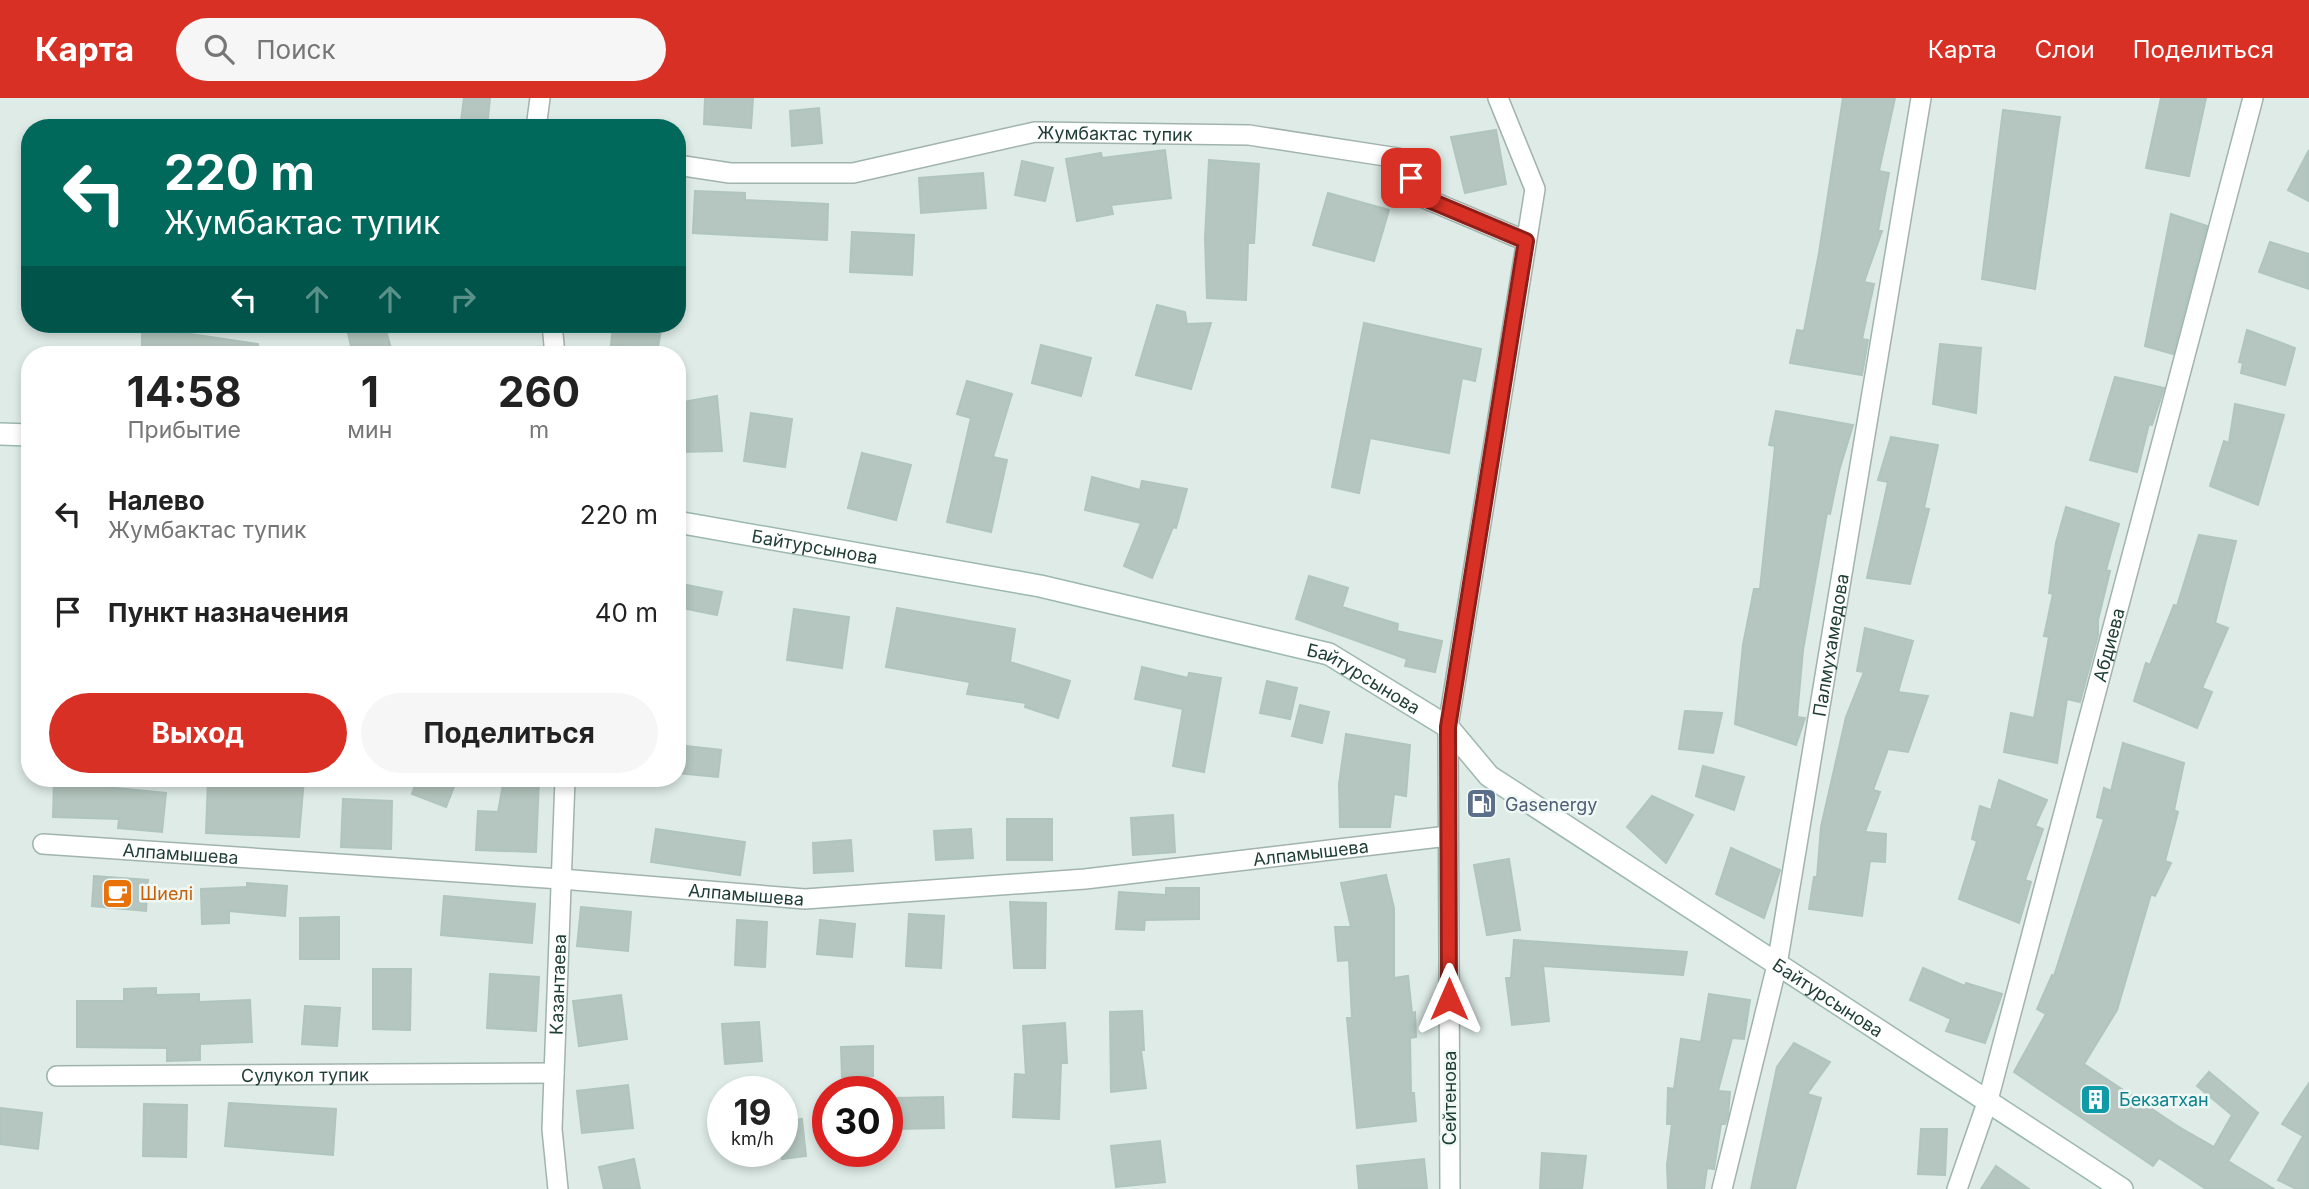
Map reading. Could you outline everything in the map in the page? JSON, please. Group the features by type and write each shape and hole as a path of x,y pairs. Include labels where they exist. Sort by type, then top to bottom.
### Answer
{"main road":[{"path":"0,434 21,435"},
{"name":"Байтурсынова","path":"686,524 1040,586 1329,653 1448,727 1489,776 2122,1189"}],"street":[{"path":"538,119 540,98"},
{"name":"Сейтенова","path":"1450,1189 1448,727 1535,188 1498,98"},
{"name":"Палмухамедова","path":"1722,1189 1777,965 1921,98"},
{"name":"Абдиева","path":"1957,1189 1988,1100 2253,98"},
{"name":"Жумбактас тупик","path":"686,166 730,173 853,173 1035,132 1249,135 1398,158 1424,198 1526,241"},
{"name":"Казантаева","path":"558,1189 552,1129 565,787"},
{"name":"Алпамышева","path":"43,844 561,878 805,899 1085,879 1448,836"},
{"name":"Сулукол тупик","path":"57,1076 554,1073"}],"building":[{"path":"464,98 490,98 488,119 461,119"},
{"path":"705,98 753,98 751,128 704,124"},
{"path":"1843,98 1895,98 1879,171 1889,173 1878,231 1882,231 1864,282 1874,284 1862,339 1868,340 1862,375 1790,363 1797,330 1804,331"},
{"path":"2161,98 2206,98 2189,176 2146,168"},
{"path":"819,108 822,143 792,146 790,111"},
{"path":"2003,110 2060,117 2035,289 1982,279"},
{"path":"1496,130 1506,184 1465,193 1451,137"},
{"path":"1165,150 1171,198 1111,205 1113,214 1077,221 1066,159 1101,153 1102,158"},
{"path":"2309,150 2309,201 2288,190"},
{"path":"1209,160 1259,164 1254,243 1248,243 1246,300 1207,298 1205,238"},
{"path":"1022,161 1053,168 1045,201 1015,195"},
{"path":"983,173 986,208 921,213 919,178"},
{"path":"695,191 745,193 745,200 828,204 827,240 693,233"},
{"path":"1328,193 1389,210 1374,261 1313,245"},
{"path":"2171,214 2207,226 2173,354 2145,346"},
{"path":"852,232 914,235 912,275 850,272"},
{"path":"2270,242 2309,254 2309,289 2259,272"},
{"path":"1157,305 1185,312 1187,324 1211,323 1191,389 1136,375"},
{"path":"1364,323 1481,349 1475,381 1462,378 1449,453 1370,438 1359,493 1332,487"},
{"path":"2247,330 2295,348 2285,385 2241,373 2243,363 2239,362"},
{"path":"142,333 184,333 258,344 258,346 142,346"},
{"path":"348,333 387,333 390,346 351,346"},
{"path":"612,333 660,333 658,346 611,345"},
{"path":"1940,344 1981,348 1976,413 1933,404"},
{"path":"1041,345 1091,358 1081,396 1032,383"},
{"path":"2115,377 2164,388 2152,425 2149,424 2137,472 2090,460"},
{"path":"967,381 1012,394 993,457 1007,460 991,532 947,522 971,418 957,414"},
{"path":"717,396 722,451 686,452 686,401"},
{"path":"2235,404 2284,415 2258,505 2210,486 2224,441 2229,443"},
{"path":"1776,411 1853,425 1830,514 1827,513 1803,650 1797,717 1805,718 1796,745 1735,724 1743,645 1754,589 1760,589 1775,446 1769,445"},
{"path":"751,413 792,419 785,467 744,461"},
{"path":"1891,437 1938,445 1924,508 1929,509 1910,584 1867,578 1888,482 1878,480"},
{"path":"862,453 911,465 896,520 848,508"},
{"path":"1092,477 1140,490 1142,481 1187,489 1176,528 1173,527 1152,578 1124,566 1141,523 1085,510"},
{"path":"2066,507 2119,524 2106,570 2110,571 2098,620 2098,635 2080,702 2067,699 2057,763 2004,752 2011,713 2034,718 2049,637 2044,636 2053,594 2049,593 2056,543"},
{"path":"2199,535 2236,541 2215,623 2228,628 2202,688 2212,692 2197,728 2134,701 2146,663 2150,665 2174,605 2177,606"},
{"path":"1309,576 1348,588 1342,607 1398,624 1397,631 1442,641 1435,672 1405,666 1407,659 1296,619"},
{"path":"686,585 722,592 717,615 686,609"},
{"path":"897,608 1015,629 1010,662 1070,681 1058,718 1025,707 1026,703 967,694 970,682 886,667"},
{"path":"794,609 849,617 842,668 787,660"},
{"path":"1865,628 1913,641 1898,692 1928,696 1908,752 1888,749 1873,790 1880,792 1865,832 1886,834 1885,862 1870,861 1862,916 1809,909 1814,877 1817,877 1821,827 1846,717 1864,672 1857,671"},
{"path":"1142,667 1188,678 1189,673 1221,678 1204,772 1173,766 1183,709 1135,699"},
{"path":"1267,681 1297,688 1290,719 1260,713"},
{"path":"1300,705 1329,712 1322,743 1292,736"},
{"path":"1685,711 1722,713 1713,753 1679,749"},
{"path":"1346,734 1410,745 1406,796 1394,794 1390,827 1340,827 1339,784"},
{"path":"2123,743 2184,763 2174,810 2178,812 2165,861 2171,863 2155,896 2151,894 2117,1010 2084,1064 2214,1147 2232,1115 2197,1086 2209,1072 2258,1113 2228,1161 2274,1189 2206,1189 2159,1158 2153,1166 2014,1072 2046,1014 2037,1009 2052,975 2054,976 2104,819 2097,817 2104,788 2111,791"},
{"path":"686,746 721,750 718,777 686,774"},
{"path":"1703,766 1744,777 1734,810 1696,796"},
{"path":"1999,780 2047,800 2035,826 2043,829 2025,880 2031,882 2019,923 1959,899 1977,841 1972,839 1980,806 1991,810"},
{"path":"54,787 105,787 166,793 162,832 118,828 119,819 53,817"},
{"path":"208,787 303,787 299,837 206,833"},
{"path":"414,787 454,787 446,807 412,794"},
{"path":"503,787 539,787 536,852 476,850 478,811 498,812"},
{"path":"1652,796 1693,815 1666,863 1627,827"},
{"path":"343,799 392,801 391,849 341,847"},
{"path":"1173,815 1175,852 1133,855 1131,818"},
{"path":"1007,819 1052,819 1052,860 1007,860"},
{"path":"656,829 745,842 740,875 651,862"},
{"path":"971,829 973,858 936,860 934,831"},
{"path":"851,840 853,871 814,873 813,843"},
{"path":"1731,848 1780,870 1764,918 1716,894"},
{"path":"1509,859 1520,930 1487,935 1474,865"},
{"path":"1386,875 1394,908 1394,978 1408,976 1412,1013 1415,1012 1416,1037 1410,1038 1411,1093 1414,1093 1416,1121 1357,1128 1347,1018 1352,1018 1349,960 1338,961 1335,927 1351,927 1341,883"},
{"path":"94,876 148,880 146,911 92,906"},
{"path":"247,883 287,886 285,916 229,911 229,923 202,924 201,889 247,887"},
{"path":"1166,888 1199,888 1199,919 1145,920 1144,930 1116,929 1119,892 1166,895"},
{"path":"444,896 535,904 532,943 441,935"},
{"path":"1010,902 1046,903 1045,968 1014,968"},
{"path":"581,907 631,912 628,951 577,946"},
{"path":"909,914 944,916 941,968 906,966"},
{"path":"339,917 339,959 300,959 300,918"},
{"path":"737,920 767,922 765,967 735,965"},
{"path":"820,920 855,924 852,957 817,954"},
{"path":"1514,940 1687,952 1683,975 1543,966 1549,1021 1512,1025 1506,978 1511,978"},
{"path":"1923,968 1965,986 1966,983 2002,994 1985,1043 1946,1031 1951,1019 1910,1000"},
{"path":"373,969 411,969 410,1030 373,1029"},
{"path":"490,974 539,977 536,1031 487,1028"},
{"path":"156,988 156,995 199,994 199,1002 250,1000 252,1042 200,1044 200,1060 167,1061 167,1048 77,1047 77,1001 124,1001 124,989"},
{"path":"1709,994 1750,1000 1744,1039 1732,1038 1718,1091 1730,1092 1728,1115 1725,1124 1721,1124 1714,1169 1707,1168 1704,1189 1668,1189 1667,1165 1672,1124 1667,1124 1668,1088 1674,1089 1681,1039 1701,1042"},
{"path":"621,995 627,1039 579,1046 573,1001"},
{"path":"305,1006 340,1008 337,1046 302,1044"},
{"path":"1142,1011 1144,1050 1141,1050 1146,1088 1111,1092 1110,1012"},
{"path":"759,1022 762,1061 725,1064 722,1024"},
{"path":"1065,1023 1067,1063 1061,1063 1059,1119 1013,1117 1015,1074 1026,1075 1023,1026"},
{"path":"1794,1043 1830,1062 1807,1094 1821,1098 1795,1189 1751,1189 1777,1067"},
{"path":"873,1046 873,1076 842,1076 841,1047"},
{"path":"2309,1083 2309,1189 2296,1189 2278,1180 2303,1136 2282,1124"},
{"path":"628,1085 633,1128 582,1133 577,1091"},
{"path":"943,1097 944,1128 903,1129 903,1098"},
{"path":"229,1103 336,1109 333,1155 225,1146"},
{"path":"144,1104 187,1105 186,1157 143,1156"},
{"path":"0,1108 42,1113 38,1149 0,1144"},
{"path":"802,1119 806,1156 798,1157 798,1120"},
{"path":"1921,1129 1947,1129 1945,1175 1918,1174"},
{"path":"1160,1141 1165,1182 1116,1187 1111,1146"},
{"path":"1542,1153 1586,1156 1582,1189 1540,1189"},
{"path":"634,1159 640,1189 604,1189 599,1167"},
{"path":"1424,1159 1427,1188 1359,1189 1357,1166"},
{"path":"1996,1166 2029,1189 1981,1189"}],"place":[{"name":"Gasenergy","path":"1482,804"},
{"name":"Шиелі","path":"117,893"},
{"name":"Бекзатхан","path":"2096,1099"}],"route":[{"path":"1411,178 1424,198 1526,241 1448,727 1449,999"}]}
